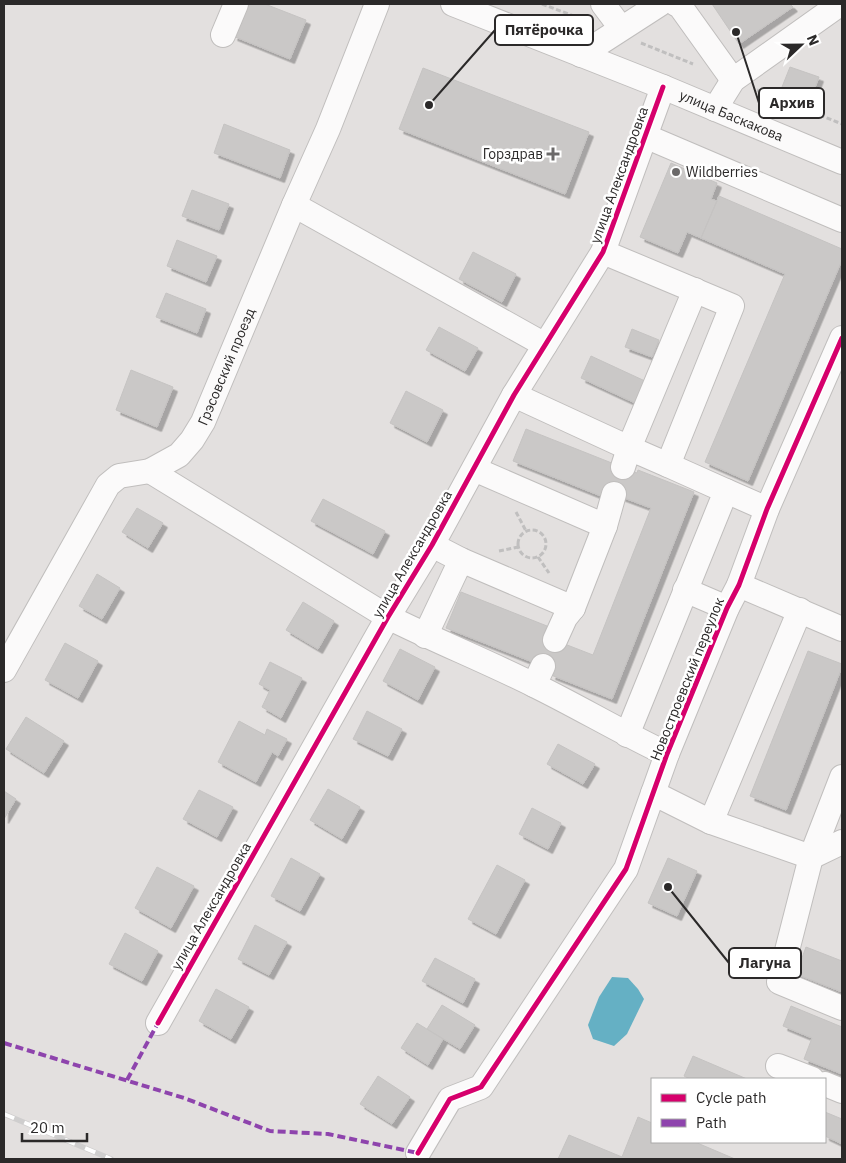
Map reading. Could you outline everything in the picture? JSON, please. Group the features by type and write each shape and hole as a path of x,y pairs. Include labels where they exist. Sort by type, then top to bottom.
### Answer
{"street":[{"path":"223,36 236,4"},
{"name":"Грэсовский проезд","path":"4,670 108,486 119,476 150,471 179,455 192,440 203,422 328,129 377,4"},
{"name":"улица Баскакова","path":"453,4 664,87 842,162"},
{"path":"603,4 621,28"},
{"path":"581,54 660,4"},
{"path":"676,4 680,6 733,80"},
{"path":"715,109 733,80 840,4"},
{"name":"улица Александровка","path":"158,1024 388,617 432,545 514,395 603,252 664,87"},
{"path":"645,136 842,220"},
{"path":"294,205 545,345"},
{"path":"603,252 732,306 668,465"},
{"path":"626,458 695,290"},
{"name":"Новостроевский переулок","path":"418,1152 450,1100 481,1087 626,869 667,754 727,608 739,585 767,508 842,338"},
{"path":"514,395 626,458 668,465 767,508"},
{"path":"474,470 605,526"},
{"path":"150,471 388,617 425,636 538,676 627,735 667,754"},
{"path":"627,735 726,491"},
{"path":"555,640 565,618 573,608 605,526 614,494"},
{"path":"432,545 461,560 573,608"},
{"path":"425,636 461,560"},
{"path":"739,585 842,629"},
{"path":"685,590 727,608"},
{"path":"711,822 800,610"},
{"path":"841,782 811,857 780,982 842,1008"},
{"path":"653,793 711,822 811,857 842,842"},
{"path":"778,1066 809,1078"},
{"path":"826,1084 842,1091"}],"path":[{"path":"526,531 539,531 546,541 546,548 543,553 532,559 521,553 518,547 521,535 526,531"}],"water":[{"path":"612,977 628,978 644,999 627,1034 614,1046 593,1039 588,1025 599,997"}],"building":[{"path":"246,4 265,4 306,20 290,59 233,36"},
{"path":"712,4 790,4 793,7 739,44"},
{"path":"790,67 819,77 811,98 782,87"},
{"path":"423,68 589,132 565,194 399,129"},
{"path":"224,124 290,150 280,178 214,153"},
{"path":"671,163 717,183 711,199 717,201 701,238 687,232 678,253 640,237"},
{"path":"192,190 229,204 219,230 182,216"},
{"path":"719,196 842,249 842,260 748,481 705,462 785,274 701,238"},
{"path":"177,240 217,256 206,282 167,266"},
{"path":"473,252 516,274 502,302 459,279"},
{"path":"166,293 206,309 197,333 156,317"},
{"path":"439,327 478,348 465,371 426,350"},
{"path":"632,329 659,340 652,357 625,347"},
{"path":"591,356 645,381 635,403 581,378"},
{"path":"131,370 173,387 157,427 116,410"},
{"path":"406,391 443,410 427,442 390,423"},
{"path":"526,429 637,473 638,470 694,492 612,699 551,675 553,670 446,628 461,592 547,626 544,636 593,655 651,508 603,490 601,496 513,461"},
{"path":"323,499 385,531 373,554 311,521"},
{"path":"137,508 163,523 148,548 122,532"},
{"path":"97,574 120,588 102,619 79,606"},
{"path":"303,602 334,621 318,649 286,630"},
{"path":"65,643 98,661 78,698 45,680"},
{"path":"400,649 435,667 418,700 383,681"},
{"path":"808,651 842,664 842,667 786,810 750,796"},
{"path":"270,662 302,678 281,718 262,707 270,690 259,684"},
{"path":"367,711 402,729 388,756 353,739"},
{"path":"26,717 64,741 44,773 6,749"},
{"path":"239,721 265,735 267,729 287,739 278,756 272,752 256,782 218,762"},
{"path":"558,744 595,764 583,784 547,764"},
{"path":"328,789 360,807 342,839 310,820"},
{"path":"199,790 233,807 217,837 183,819"},
{"path":"4,791 16,799 4,819"},
{"path":"532,808 561,823 548,849 519,834"},
{"path":"291,858 320,874 300,911 271,896"},
{"path":"668,858 697,871 677,916 648,903"},
{"path":"497,865 525,880 496,934 468,919"},
{"path":"157,867 194,886 171,928 135,908"},
{"path":"255,925 287,942 269,975 238,959"},
{"path":"125,933 158,951 142,981 109,964"},
{"path":"806,947 842,961 842,992 796,974"},
{"path":"435,958 475,979 463,1003 422,981"},
{"path":"216,989 249,1007 231,1039 199,1021"},
{"path":"442,1005 475,1025 460,1049 427,1029"},
{"path":"791,1006 842,1027 842,1074 804,1059 812,1038 783,1026"},
{"path":"417,1023 443,1039 428,1065 401,1048"},
{"path":"693,1056 745,1078 688,1078 684,1076"},
{"path":"378,1076 410,1097 392,1124 360,1104"},
{"path":"826,1112 842,1119 842,1144 826,1136"},
{"path":"638,1117 651,1123 651,1143 697,1143 735,1159 558,1159 569,1135 622,1157"}],"railway":[{"path":"4,1114 111,1159"}],"marked path":[{"path":"127,1080 158,1023"},
{"path":"4,1043 184,1098 270,1131 328,1134 418,1153"}],"cycle path":[{"path":"158,1023 388,617 432,545 514,395 603,252 663,87"},
{"path":"418,1153 450,1099 481,1087 626,869 667,754 727,608 739,585 767,509 842,338"}],"place":[{"name":"Архив","path":"736,32"},
{"name":"Пятёрочка","path":"429,105"},
{"name":"Горздрав","path":"553,154"},
{"name":"Wildberries","path":"676,172"},
{"name":"Лагуна","path":"668,887"}]}
